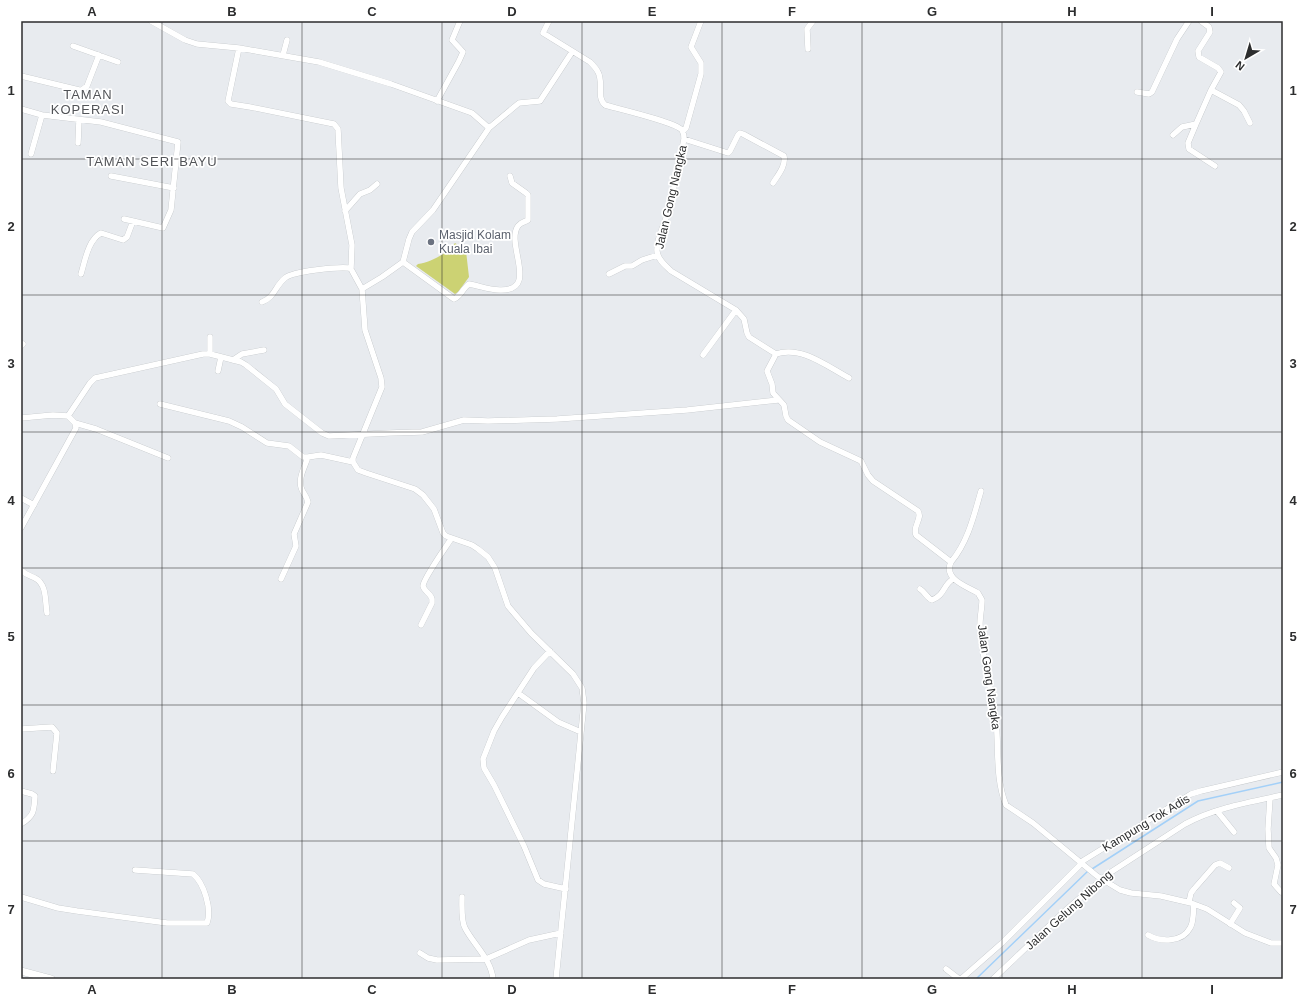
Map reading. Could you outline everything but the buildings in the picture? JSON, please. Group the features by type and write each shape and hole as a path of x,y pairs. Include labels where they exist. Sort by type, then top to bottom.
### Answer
{"street":[{"path":"151,21 189,42 239,48 319,62 390,84 472,113 489,128"},
{"path":"437,101 463,52 452,40 460,21"},
{"name":"Jalan Gong Nangka","path":"549,21 543,33 590,62 599,73 601,85 600,98 605,105 670,124 682,130 684,139 667,215 658,242 658,255 671,271 736,310 744,319 747,333 750,337 774,352"},
{"path":"682,131 686,128 701,74 701,63 692,47 701,21"},
{"path":"808,49 807,29 813,21"},
{"path":"1137,92 1149,94 1152,92 1177,39 1189,21"},
{"path":"1201,21 1209,27 1210,32 1199,49 1198,54 1201,59 1218,68 1221,72 1211,90 1188,143 1189,149 1215,166"},
{"path":"283,55 287,40"},
{"path":"73,46 118,62"},
{"path":"239,48 228,101 231,104 250,106 334,124 338,129 341,188 352,245 351,269 362,289 364,330 382,384 353,458 353,462 358,470 416,489 434,509 443,533 451,539 472,545 488,558 495,568 508,606 531,633 569,669 578,680 582,688 584,703 556,979"},
{"path":"362,289 403,262 412,232 433,210 489,128 519,103 540,101 572,52"},
{"path":"21,76 82,90 87,86 100,55"},
{"path":"1211,90 1239,105 1250,123"},
{"path":"21,109 42,115 101,122 178,142 171,210 163,228 124,219"},
{"path":"31,154 42,115"},
{"path":"78,143 79,120"},
{"path":"1173,135 1182,127 1196,124"},
{"path":"684,139 728,153 740,133 784,156 784,165 773,182"},
{"path":"111,176 174,188"},
{"path":"403,262 454,299 458,297 469,284 486,289 502,290 515,286 518,283 520,271 515,232 519,224 528,220 528,201 526,193 512,184 510,176"},
{"path":"346,211 360,194 370,190 377,184"},
{"path":"81,274 92,242 96,236 101,233 123,240 127,237 133,221"},
{"path":"609,274 625,266 632,266 642,260 658,255"},
{"path":"262,302 272,297 277,287 283,280 292,275 324,269 347,267 351,269"},
{"path":"703,355 736,310"},
{"path":"210,337 210,354"},
{"path":"232,360 242,354 264,350"},
{"path":"848,378 810,357 794,352 774,352 767,370 772,384 773,393 784,405 786,416 790,421 820,442 861,461 870,478 918,511 920,514 915,528 916,535 951,562"},
{"path":"68,416 95,378 210,354 246,365 274,387 285,404 324,435 333,436 422,432 464,420 488,421 557,419 687,410 778,400"},
{"path":"218,371 221,357"},
{"path":"160,404 229,420 267,443 289,446 300,455 308,457 321,455 353,462"},
{"path":"21,418 53,415 68,416 75,423 96,429 168,458"},
{"path":"21,528 74,433 76,428 75,423"},
{"path":"282,579 296,546 294,534 308,502 301,489 300,480 308,457"},
{"path":"920,589 928,598 932,600 942,594 948,583 953,579 948,569 968,532 982,491"},
{"path":"21,498 34,505"},
{"path":"421,625 432,603 431,596 424,587 424,584 429,573 451,539"},
{"path":"21,570 26,575 36,578 42,584 47,613"},
{"name":"Jalan Gong Nangka","path":"953,579 978,593 982,600 980,623 981,634 996,718 997,762 1006,804 1033,823 1100,877 1120,890 1128,893 1161,896 1192,903 1207,909 1245,933 1268,941 1283,943"},
{"path":"550,651 534,668 494,731 483,759 484,768 524,846 538,880 544,884 566,889"},
{"path":"518,693 558,722 581,732"},
{"path":"21,729 52,727 57,733 54,771"},
{"name":"Kampung Tok Adis","path":"960,979 1002,943 1083,863 1191,794 1283,772"},
{"path":"21,791 35,796 32,816 21,824"},
{"name":"Jalan Gelung Nibong","path":"993,979 1100,877 1185,824 1204,814 1283,795"},
{"path":"1270,798 1268,829 1269,848 1276,858 1278,866 1274,884 1281,892"},
{"path":"1217,811 1234,832"},
{"path":"1148,935 1157,939 1173,940 1185,934 1191,927 1192,891 1215,865 1220,863 1229,868"},
{"path":"21,897 58,908 76,911 167,923 207,923 209,918 202,884 192,874 135,870"},
{"path":"462,897 464,926 486,959 493,974 493,979"},
{"path":"1230,924 1240,908 1234,903"},
{"path":"420,953 428,958 437,960 486,959 529,940 561,933"},
{"path":"946,969 960,979"},
{"path":"21,972 51,979"}],"green space":[{"path":"455,243 466,251 469,277 455,294 416,266 438,257 448,251"}],"waterway":[{"path":"1092,869 1198,801 1283,782"},
{"path":"976,979 1088,871"}],"place":[{"name":"Masjid Kolam Kuala Ibai","path":"431,242"}],"district":[{"name":"TAMAN KOPERASI","path":"88,102"},
{"name":"TAMAN SERI BAYU","path":"152,161"}]}
